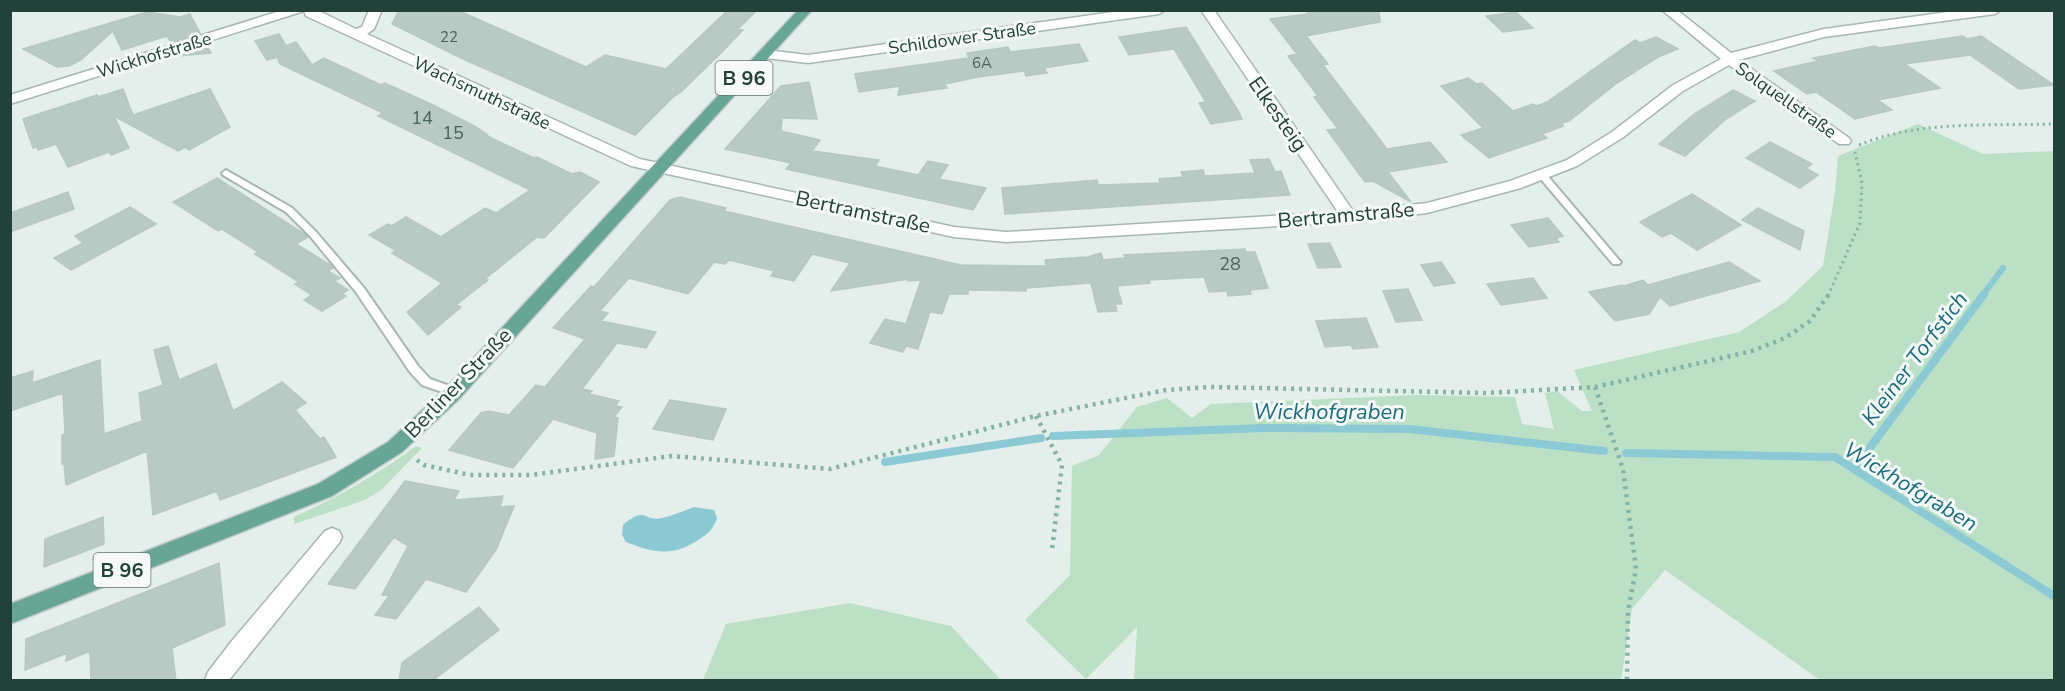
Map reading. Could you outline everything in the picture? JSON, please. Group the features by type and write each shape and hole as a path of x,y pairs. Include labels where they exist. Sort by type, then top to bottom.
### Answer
{"main road":[{"name":"Berliner Straße","path":"10,614 272,513 325,490 396,447 454,392 806,10"}],"street":[{"name":"Wickhofstraße","path":"10,100 298,10"},
{"name":"Wachsmuthstraße","path":"310,10 356,34 621,157 659,168"},
{"path":"356,34 367,29 376,10"},
{"name":"Schildower Straße","path":"766,54 808,59 1159,10"},
{"name":"Elkesteig","path":"1208,10 1349,217"},
{"name":"Solquellstraße","path":"1668,10 1729,59 1844,141"},
{"name":"Bertramstraße","path":"659,168 976,236 1005,237 1349,217 1427,208 1475,197 1543,176 1586,155 1617,135 1659,101 1740,54 1824,33 1995,10"},
{"path":"216,681 238,649 332,537"}],"lane":[{"path":"226,174 289,210 360,290 414,369 426,382 454,392"},
{"path":"1543,176 1616,262"}],"path":[{"path":"417,460 424,465 470,475 531,475 672,456 830,469 1036,416 1166,390 1211,387 1487,393 1595,387 1752,351 1785,338 1810,321 1832,290 1860,223 1862,183 1854,148 1867,140 1913,131 2055,124"},
{"path":"1595,387 1623,469 1636,569 1628,611 1628,681"},
{"path":"1036,416 1062,465 1052,550"}],"green space":[{"path":"1918,124 1983,154 2054,151 2054,680 1820,680 1665,570 1632,609 1621,680 1134,680 1137,627 1086,679 1025,620 1070,575 1072,466 1099,455 1137,407 1167,398 1192,418 1211,404 1415,395 1515,397 1522,424 1554,429 1545,393 1557,391 1582,411 1592,411 1574,370 1739,332 1785,302 1823,266 1835,192 1838,156"},
{"path":"416,446 422,448 382,489 365,500 294,524 294,517 357,485"},
{"path":"850,603 951,626 1001,680 703,680 726,624"}],"water":[{"path":"694,507 714,510 717,518 709,532 686,547 669,551 652,550 626,542 622,535 623,525 636,516 656,519"}],"building":[{"path":"399,10 457,10 586,67 605,55 666,69 728,10 757,10 738,29 743,30 721,53 635,135 463,59 392,24"},
{"path":"1306,10 1379,10 1380,22 1306,36 1328,64 1323,65 1387,149 1430,142 1447,162 1388,172 1411,202 1373,181 1365,182 1327,130 1338,129 1314,97 1318,96 1288,56 1297,54 1270,19 1308,14"},
{"path":"147,12 180,17 190,14 200,33 171,43 167,36 122,50 113,31 81,60 69,66 57,67 23,49"},
{"path":"1516,12 1533,28 1503,32 1486,16"},
{"path":"1186,27 1242,119 1211,124 1199,103 1206,102 1174,49 1129,55 1119,37"},
{"path":"279,34 286,46 296,42 312,65 324,58 381,85 385,83 433,105 476,127 487,136 534,158 537,157 572,174 580,172 599,182 544,238 537,237 485,279 488,280 456,305 461,307 428,335 407,312 442,283 392,253 395,250 369,235 388,224 392,226 406,217 441,237 485,208 496,213 530,190 378,116 383,113 280,64 277,57 267,60 255,41"},
{"path":"1963,36 1967,39 1981,36 2054,85 2019,89 1970,55 1905,64 1940,88 1878,100 1892,110 1855,119 1816,92 1807,94 1774,71 1818,61 1813,58 1875,46 1879,48"},
{"path":"1656,37 1678,49 1658,57 1617,83 1569,121 1562,123 1563,126 1542,134 1547,138 1489,158 1461,135 1483,128 1441,86 1468,78 1477,84 1482,83 1513,111 1533,104 1537,106 1547,102 1635,40 1640,43"},
{"path":"206,44 211,53 178,56 177,54"},
{"path":"1079,44 1088,61 1044,68 1047,73 1026,76 1024,71 978,77 945,84 947,88 898,95 900,86 859,92 855,74 969,58 967,53 1008,47 1010,52"},
{"path":"809,82 817,119 782,118 781,131 820,140 812,151 879,160 875,166 918,175 928,161 948,165 939,179 986,188 973,210 786,169 791,163 725,149 781,86"},
{"path":"123,89 133,115 210,89 230,127 189,150 185,147 178,151 114,116 129,148 111,155 109,152 68,167 56,144 38,150 37,147 33,148 23,119"},
{"path":"1733,90 1755,101 1726,119 1685,156 1659,144 1694,114"},
{"path":"1770,142 1812,164 1806,168 1818,175 1800,188 1746,158"},
{"path":"1269,159 1275,172 1281,171 1290,195 1005,214 1002,188 1097,180 1098,185 1160,183 1159,179 1183,177 1181,172 1203,170 1205,176 1255,173 1250,160"},
{"path":"217,178 306,235 308,237 296,244 332,266 333,268 328,271 340,278 334,281 348,290 342,294 346,296 322,311 304,300 312,295 295,284 299,282 255,254 258,252 222,229 218,231 173,202"},
{"path":"68,192 74,209 10,232 10,213"},
{"path":"1692,194 1741,225 1697,250 1671,233 1662,237 1640,222"},
{"path":"680,197 726,208 724,211 961,265 1046,266 1045,260 1084,258 1101,253 1103,260 1125,258 1124,255 1245,249 1246,252 1255,252 1268,288 1250,290 1251,294 1228,296 1227,291 1209,292 1204,277 1149,280 1150,283 1117,286 1122,304 1115,304 1117,311 1098,312 1091,283 1026,288 1026,291 968,290 968,294 949,294 942,314 930,312 918,349 906,346 903,352 870,343 885,319 906,324 921,280 908,281 909,279 831,291 850,263 812,254 794,281 771,276 774,271 729,260 725,264 714,262 688,294 629,278 600,311 608,313 601,321 656,332 646,348 617,343 582,389 592,391 589,394 619,401 615,406 622,407 614,417 618,418 614,456 595,459 597,433 553,419 513,468 449,450 481,413 488,411 509,415 536,385 545,387 585,339 553,328 591,286 594,287 670,200"},
{"path":"130,207 156,224 71,270 54,258 83,243 75,236"},
{"path":"1758,208 1804,231 1800,250 1742,220"},
{"path":"1548,218 1563,236 1556,238 1559,242 1529,247 1511,225"},
{"path":"1330,243 1341,267 1318,268 1308,244"},
{"path":"1441,262 1455,283 1434,286 1421,265"},
{"path":"1729,262 1760,281 1670,306 1660,297 1649,314 1615,321 1589,292 1643,280 1648,285"},
{"path":"1533,278 1547,298 1501,305 1487,284"},
{"path":"1408,289 1422,320 1396,322 1383,291"},
{"path":"1366,318 1378,347 1353,349 1351,345 1325,347 1316,321"},
{"path":"168,346 179,380 216,364 233,411 282,382 306,403 295,410 320,439 324,437 336,457 220,500 217,491 153,515 147,451 66,485 64,464 62,464 62,435 65,434 63,393 10,411 10,378 33,371 32,383 100,360 104,434 142,421 139,393 163,385 154,350"},
{"path":"670,400 726,409 713,440 653,429"},
{"path":"405,481 459,491 454,500 503,496 500,507 514,506 496,550 466,592 426,579 396,619 375,615 389,596 382,595 408,546 394,537 355,589 328,584"},
{"path":"103,517 104,544 44,567 45,539"},
{"path":"219,563 225,625 172,648 176,681 91,681 90,651 66,661 67,653 25,670 26,639"},
{"path":"479,607 499,630 432,681 399,681 402,663"}],"waterway":[{"name":"Kleiner Torfstich","path":"1982,296 2003,268"},
{"name":"Kleiner Torfstich","path":"1854,469 1984,294"},
{"name":"Wickhofgraben","path":"1053,436 1264,428 1410,429 1604,451"},
{"name":"Wickhofgraben","path":"885,462 1041,438"},
{"name":"Kleiner Torfstich","path":"1626,453 1835,457 2054,596"}]}
